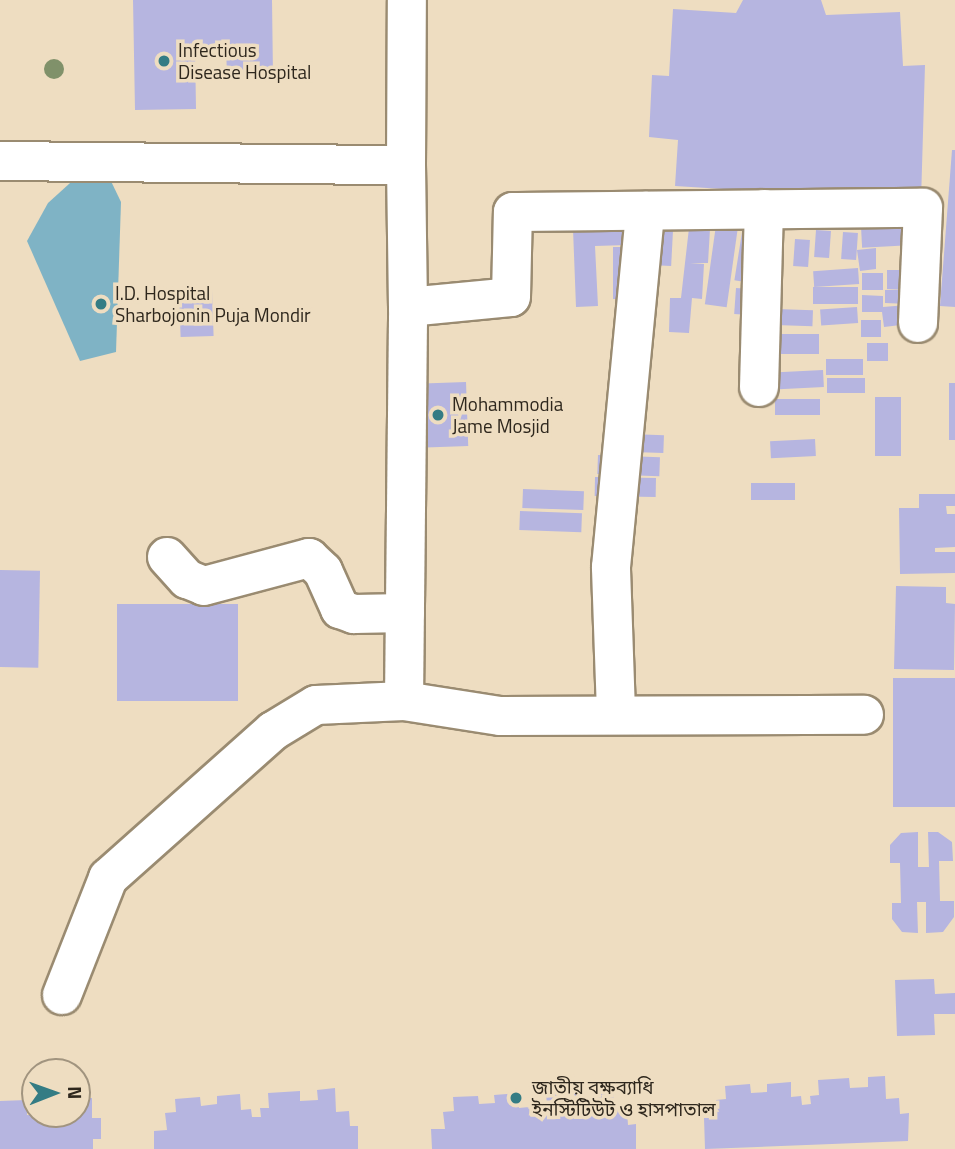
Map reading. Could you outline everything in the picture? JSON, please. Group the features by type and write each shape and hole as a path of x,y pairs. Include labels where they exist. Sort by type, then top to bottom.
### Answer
{"street":[{"path":"404,701 408,307 407,0"},
{"path":"0,160 406,165"},
{"path":"408,307 510,297 513,212 923,208 918,323"},
{"path":"759,387 764,209"},
{"path":"616,712 611,567 645,211"},
{"path":"167,557 187,579 204,586 309,558 323,571 340,609 355,614 405,613"},
{"path":"62,995 108,878 273,731 316,705 404,701 499,716 616,712 864,715"}],"water":[{"path":"80,174 109,177 121,202 116,352 80,361 27,241 48,203"}],"building":[{"name":"Infectious Disease Hospital","path":"133,0 272,0 273,76 227,77 226,45 195,46 196,109 135,110"},
{"path":"743,0 821,0 826,15 900,12 903,66 925,65 921,201 675,186 678,140 649,137 652,75 669,76 673,9 736,13"},
{"path":"952,150 955,150 955,307 940,306"},
{"path":"716,225 738,228 727,307 705,304"},
{"path":"912,225 913,245 862,248 861,228"},
{"path":"743,226 763,229 754,283 734,280"},
{"path":"626,227 627,245 595,246 598,306 576,307 573,229"},
{"path":"689,228 710,229 708,263 690,263 704,264 702,299 692,298 689,333 669,332 670,298 681,298"},
{"path":"652,230 673,231 671,266 650,265"},
{"path":"816,230 831,231 829,258 814,257"},
{"path":"843,232 858,233 856,260 841,259"},
{"path":"795,239 810,240 808,267 793,266"},
{"path":"613,247 631,247 631,299 613,299"},
{"path":"876,248 876,269 860,271 857,250"},
{"path":"858,268 859,284 814,287 813,271"},
{"path":"887,270 908,270 908,289 887,289"},
{"path":"862,273 883,273 883,290 862,290"},
{"path":"813,287 858,287 858,304 813,304"},
{"path":"736,288 751,289 749,315 734,314"},
{"path":"908,289 909,304 885,303 885,290"},
{"path":"212,290 214,336 181,337 179,291"},
{"path":"862,295 883,296 883,307 907,305 909,324 884,327 882,312 862,312"},
{"path":"857,307 858,323 821,326 820,310"},
{"path":"776,309 813,310 812,326 775,325"},
{"path":"861,320 881,320 881,337 861,337"},
{"path":"770,334 819,334 819,354 770,354"},
{"path":"867,343 888,343 888,361 867,361"},
{"path":"826,359 863,359 863,375 826,375"},
{"path":"823,370 824,387 779,389 778,372"},
{"path":"827,378 865,378 865,393 827,393"},
{"name":"Mohammodia Jame Mosjid","path":"466,382 468,446 411,448 409,384"},
{"path":"949,383 955,383 955,440 949,440"},
{"path":"875,397 901,397 901,456 875,456"},
{"path":"775,399 820,399 820,415 775,415"},
{"path":"603,433 664,435 663,453 602,451"},
{"path":"815,439 816,456 771,458 770,441"},
{"path":"598,455 660,457 659,476 597,474"},
{"path":"595,477 656,478 656,497 595,496"},
{"path":"751,483 795,483 795,500 751,500"},
{"path":"523,489 584,491 583,510 522,508"},
{"path":"919,494 955,494 955,506 946,506 947,514 955,514 955,547 935,548 935,552 955,552 955,573 900,574 899,508 919,508"},
{"path":"520,511 582,513 581,532 519,530"},
{"path":"0,570 40,571 38,668 0,667"},
{"path":"896,586 946,587 946,603 955,604 954,670 894,669"},
{"path":"117,604 238,604 238,701 117,701"},
{"path":"893,678 955,678 955,807 893,807"},
{"path":"918,832 918,867 929,867 928,832 938,832 952,842 953,861 939,861 940,901 954,901 954,917 943,932 926,933 926,902 917,902 918,933 902,932 892,919 892,903 901,903 900,863 890,863 890,845 901,833"},
{"path":"934,979 935,994 955,993 955,1014 934,1014 935,1035 897,1036 895,980"},
{"path":"885,1076 886,1099 899,1098 900,1114 909,1113 908,1141 705,1149 704,1118 717,1118 716,1100 726,1099 725,1086 750,1084 751,1093 767,1092 767,1084 791,1082 791,1097 801,1096 802,1105 811,1104 810,1096 819,1095 818,1080 849,1078 850,1088 868,1087 868,1077"},
{"path":"613,1087 614,1110 627,1110 628,1125 636,1124 636,1149 432,1149 431,1129 445,1129 443,1112 454,1111 453,1097 478,1096 479,1104 495,1103 494,1095 518,1093 519,1108 529,1107 530,1116 539,1116 538,1107 547,1107 546,1091 578,1089 578,1099 596,1098 595,1088"},
{"path":"335,1088 336,1112 349,1111 350,1126 358,1126 358,1149 154,1149 154,1131 167,1130 165,1113 176,1112 175,1099 200,1097 201,1106 217,1104 217,1096 240,1094 241,1110 251,1109 252,1117 261,1117 260,1108 269,1108 268,1093 300,1091 300,1101 318,1100 317,1090"},
{"path":"91,1098 92,1118 101,1118 101,1139 93,1139 93,1149 0,1149 0,1101 21,1100 21,1128 91,1128"}],"place":[{"name":"Infectious Disease Hospital","path":"164,61"},
{"name":"I.D. Hospital Sharbojonin Puja Mondir","path":"101,304"},
{"name":"Mohammodia Jame Mosjid","path":"438,415"},
{"name":"জাতীয় বক্ষব্যাধি ইনস্টিটিউট ও হাসপাতাল","path":"516,1098"}]}
